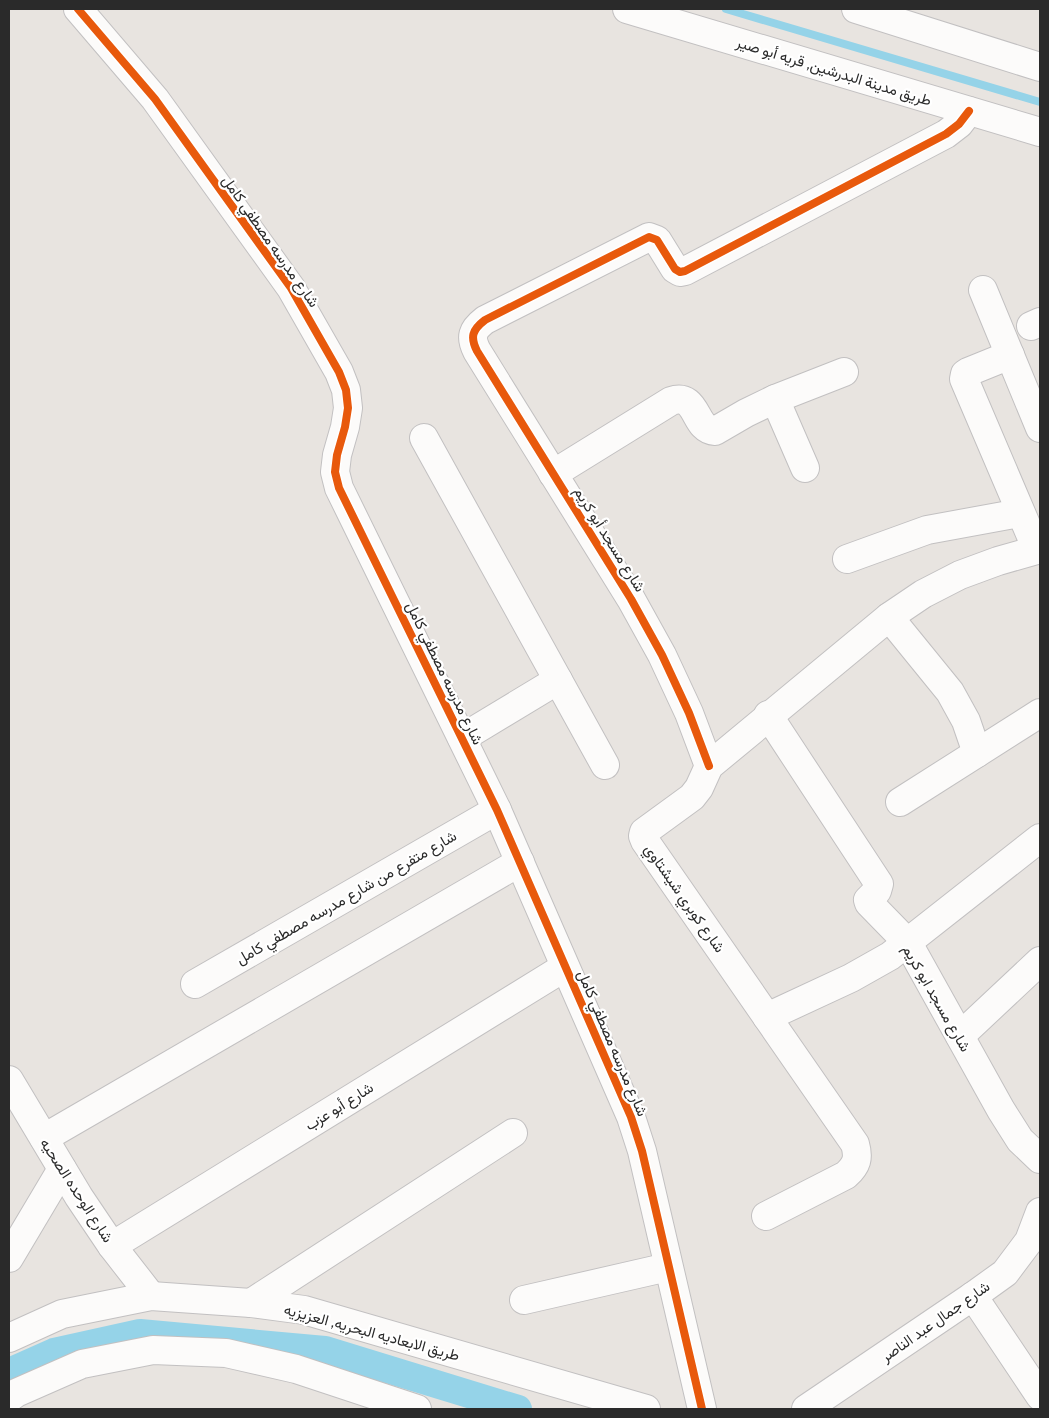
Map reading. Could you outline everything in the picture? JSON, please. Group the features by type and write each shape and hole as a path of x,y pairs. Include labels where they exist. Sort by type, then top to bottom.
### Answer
{"street":[{"name":"شارع مدرسه مصطفي كامل","path":"78,9 155,99 285,280 339,372 346,390 348,408 346,426 335,472 339,488 497,810 631,1117 642,1151 702,1409"},
{"name":"طريق مدينة البدرشين, قريه أبو صير","path":"627,9 1040,132"},
{"path":"856,9 1040,68"},
{"name":"شارع مسجد أبو كريم","path":"709,766 689,714 662,655 631,599 477,351 473,343 473,334 477,326 485,320 649,237 657,240 676,269 680,272 685,271 946,134 959,124 969,111"},
{"path":"983,290 1040,428"},
{"path":"1010,355 968,372 964,379 1020,513 1039,550"},
{"path":"553,474 678,398 686,400 705,428 709,431 714,431 775,399 844,372"},
{"path":"775,399 805,468"},
{"path":"424,438 605,765"},
{"path":"847,559 927,530 1020,513"},
{"name":"شارع كوبري شيشتاوي","path":"766,1216 846,1175 855,1166 858,1155 855,1144 645,842 644,832 692,797 699,788 709,766 888,616 923,594 960,575 998,561 1039,550"},
{"path":"888,616 950,692 966,722 977,753"},
{"path":"462,738 558,680"},
{"path":"900,802 1040,713"},
{"name":"شارع مسجد ابو كريم","path":"768,715 879,884 877,891 868,903 908,943 1001,1110 1020,1140 1040,1159"},
{"name":"شارع متفرع من شارع مدرسه مصطفي كامل","path":"195,984 497,810"},
{"path":"767,1017 871,968 908,943 1040,838"},
{"path":"44,1138 520,862"},
{"path":"960,1036 1040,961"},
{"name":"شارع أبو عزب","path":"112,1246 565,966"},
{"name":"شارع الوحده الصحيه","path":"9,1080 79,1198 112,1246 151,1296"},
{"path":"251,1303 513,1133"},
{"path":"9,1258 62,1169"},
{"name":"شارع جمال عبد الناصر","path":"806,1409 973,1296 1004,1272 1029,1241 1040,1212"},
{"path":"524,1300 668,1267"},
{"name":"طريق الابعاديه البحريه, العزيزيه","path":"9,1338 62,1314 151,1296 251,1303 304,1310 646,1409"},
{"path":"973,1296 1040,1396"},
{"path":"9,1398 16,1393 82,1364 153,1350 226,1352 296,1370 417,1409"}],"waterway":[{"path":"726,9 1040,102"},
{"path":"9,1372 54,1352 140,1333 325,1350 518,1409"}],"cycle path":[{"path":"78,9 155,99 291,288 339,372 346,390 348,408 335,472 339,488 497,810 631,1117 642,1151 702,1409"},
{"path":"709,766 689,713 662,655 631,599 477,351 473,342 475,331 485,320 649,237 657,240 675,269 680,272 685,271 946,134 959,124 969,111"}]}
